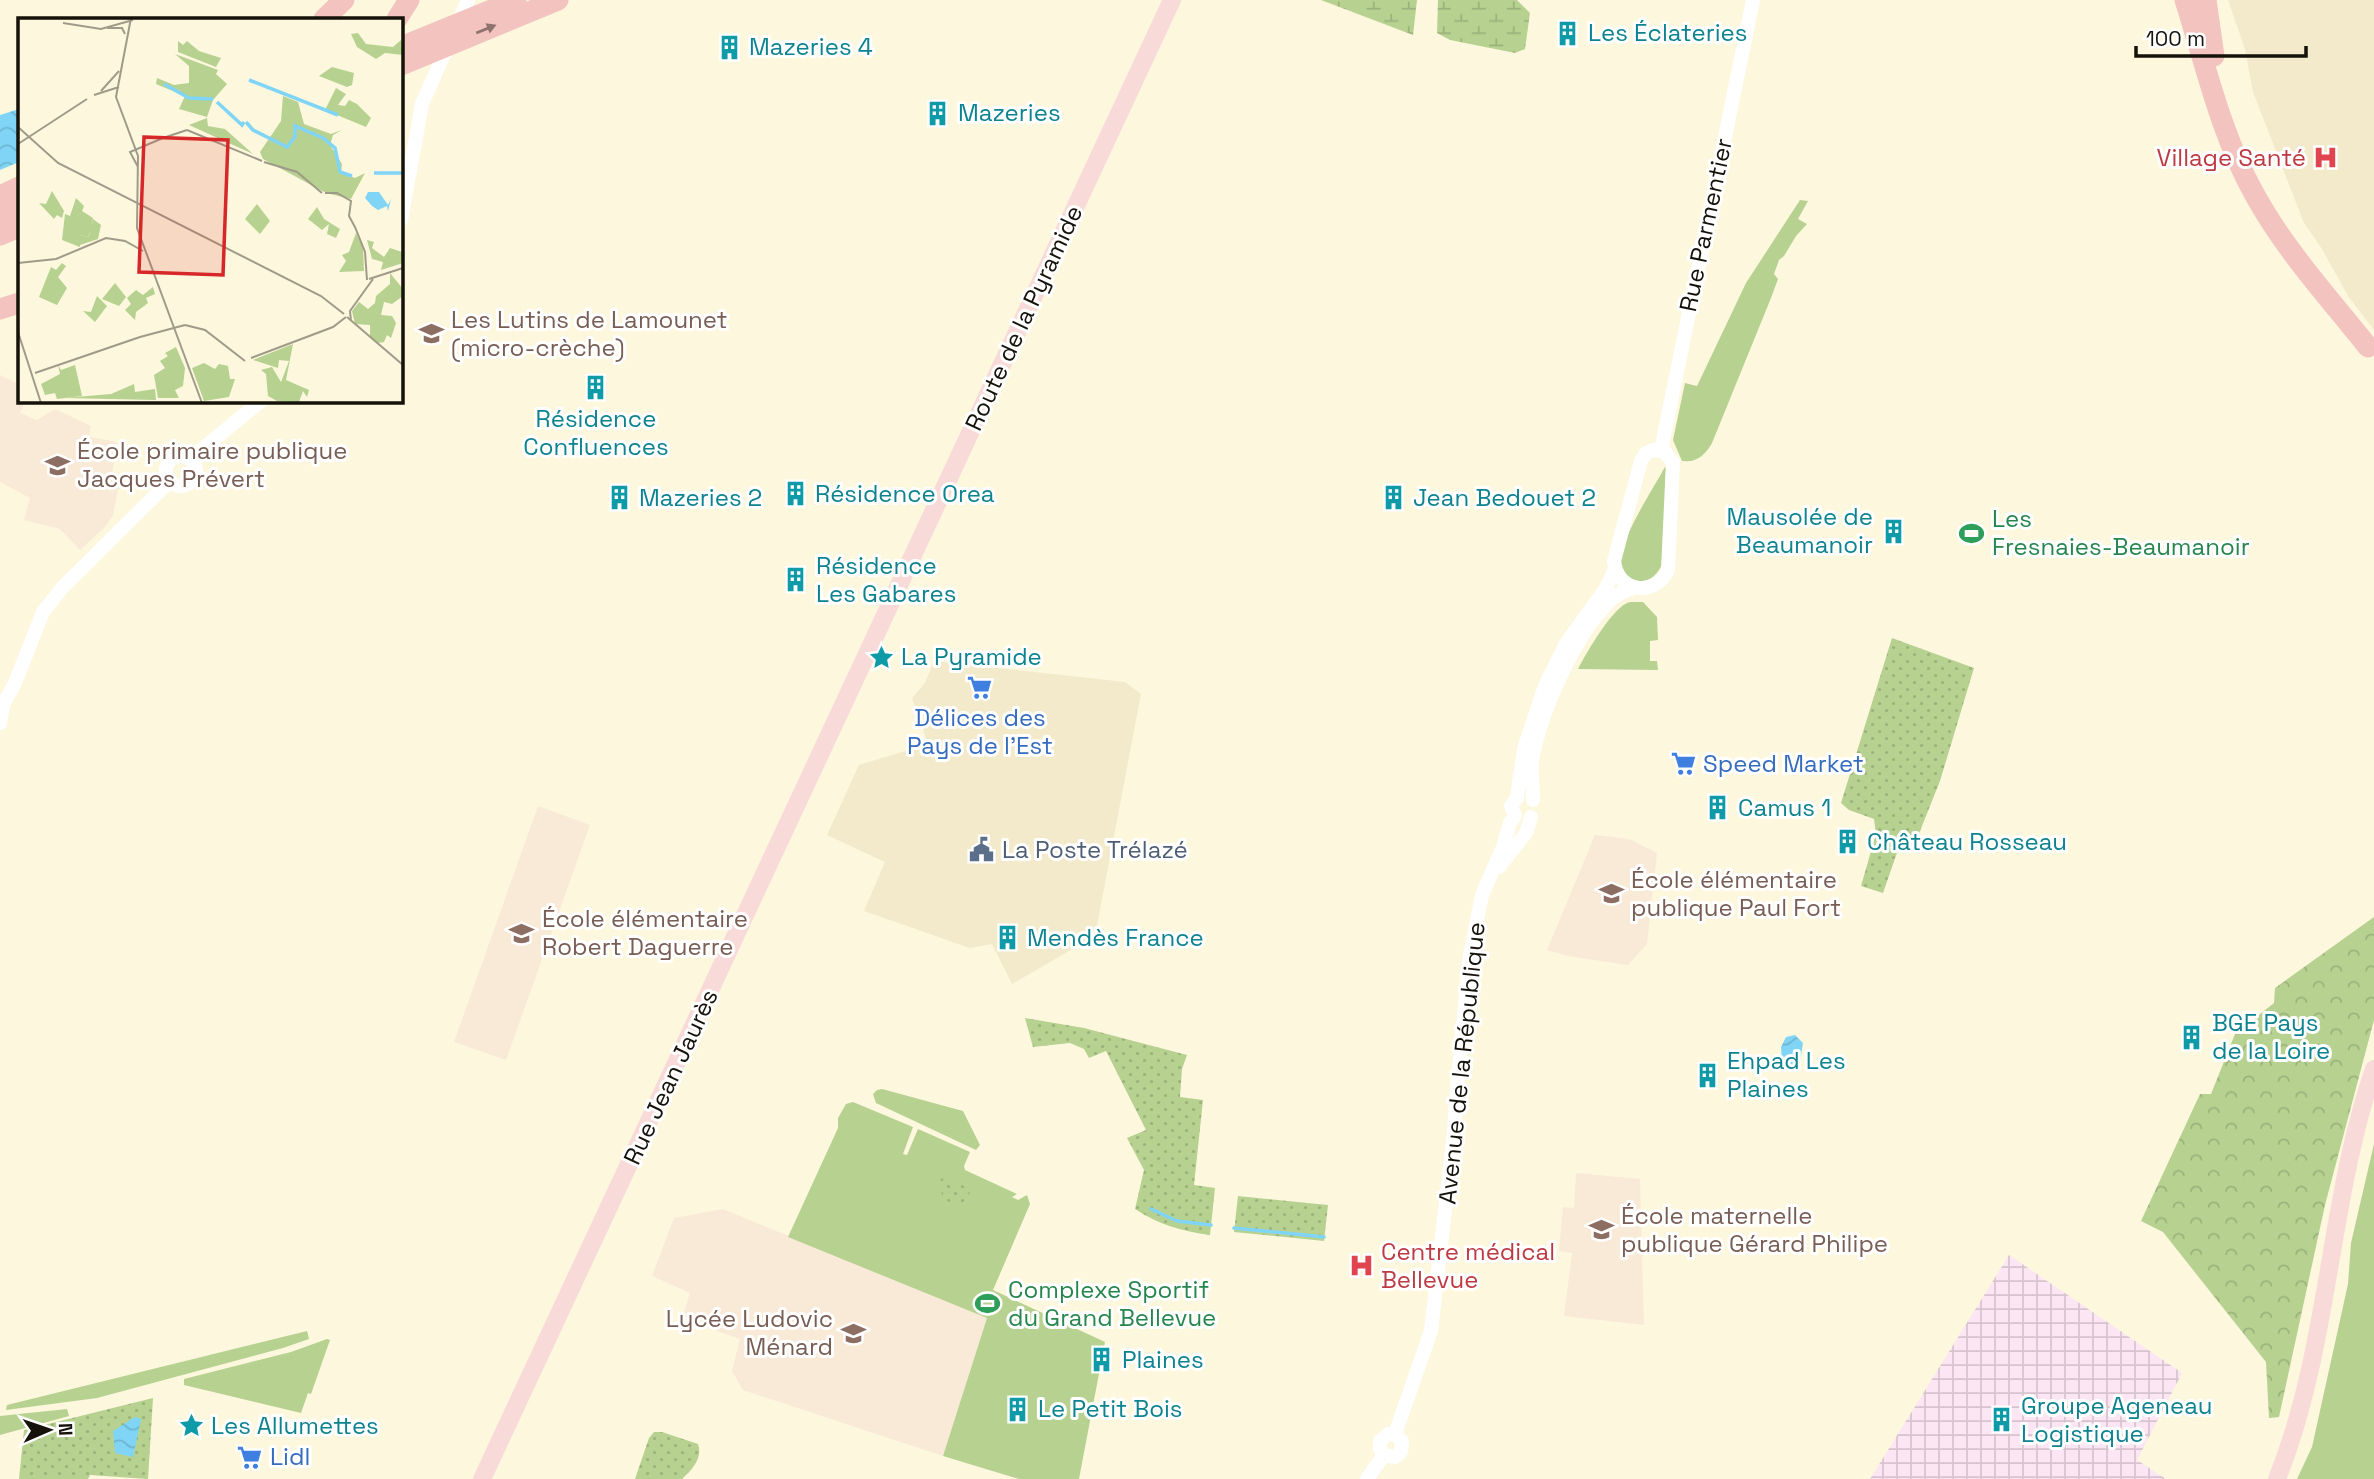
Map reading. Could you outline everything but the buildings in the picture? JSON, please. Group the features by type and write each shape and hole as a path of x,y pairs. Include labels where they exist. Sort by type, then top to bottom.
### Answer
{"highway":[{"path":"325,18 344,0"},
{"path":"402,47 516,0"},
{"path":"402,65 558,0"},
{"path":"2168,0 2189,38 2220,130 2244,185 2273,235 2301,263 2372,347"},
{"path":"2185,0 2227,134 2258,194 2301,263"},
{"path":"2192,0 2223,103 2258,194 2372,347"},
{"path":"2206,0 2223,103"},
{"path":"0,196 18,187"},
{"path":"0,213 18,205"},
{"path":"0,235 18,227"},
{"path":"0,309 18,303"}],"main road":[{"name":"Route de la Pyramide","path":"875,635 1172,0"},
{"name":"Rue Jean Jaurès","path":"482,1479 875,635"},
{"path":"2277,1479 2306,1388 2342,1194 2358,1122 2374,1069"}],"street":[{"path":"402,214 415,136 428,86 468,0"},
{"name":"Rue Parmentier","path":"1661,450 1753,0"},
{"path":"190,459 197,471 191,483 182,486 170,481 166,472 169,462 177,457 190,459 260,402"},
{"path":"1661,450 1670,456 1673,466 1668,569 1662,580 1652,587 1633,587 1607,604 1566,666 1548,706 1533,754 1531,766 1535,810 1531,817 1524,820 1515,816 1511,806 1517,798 1524,749 1545,687 1567,642 1606,588 1615,570 1615,556 1641,461 1650,451 1661,450"},
{"path":"0,723 3,705 15,683 43,612 62,588 170,481"},
{"path":"1615,570 1622,580 1633,587"},
{"path":"1517,798 1524,795 1533,800"},
{"name":"Avenue de la République","path":"1367,1479 1384,1455 1395,1457 1401,1452 1402,1441 1395,1434 1431,1331 1471,955 1482,895 1515,816"},
{"name":"Avenue de la République","path":"1482,895 1526,833 1531,817"}],"shaded area":[{"name":"Village Santé","path":"2228,0 2374,0 2374,330 2348,296 2304,223 2253,92 2245,49"},
{"name":"École primaire publique Jacques Prévert","path":"0,375 18,384 18,402 25,402 20,413 37,420 55,409 91,426 89,437 117,442 112,474 123,478 113,515 105,527 80,550 60,529 24,520 30,498 0,482"},
{"path":"934,661 1125,682 1141,694 1095,936 1012,984 992,944 970,948 864,911 885,862 827,835 859,765 928,744 912,698 925,683"},
{"name":"École élémentaire Robert Daguerre","path":"538,806 590,825 506,1060 454,1042"},
{"name":"École élémentaire publique Paul Fort","path":"1595,835 1629,839 1657,853 1647,944 1628,965 1547,950"},
{"name":"École maternelle publique Gérard Philipe","path":"1576,1173 1640,1179 1644,1325 1564,1316 1572,1253 1559,1251 1563,1207 1574,1208"},
{"name":"Lycée Ludovic Ménard","path":"723,1209 987,1318 943,1456 743,1390 732,1371 740,1339 682,1319 690,1293 652,1276 674,1218"},
{"path":"2009,1255 2182,1373 2137,1460 2166,1479 1870,1479"}],"green space":[{"path":"1321,0 1417,0 1413,35"},
{"path":"1438,0 1517,0 1530,13 1525,49 1515,53 1450,40 1437,33"},
{"path":"1800,200 1808,201 1798,219 1807,224 1779,260 1774,274 1778,279 1712,443 1700,457 1692,461 1682,461 1673,440 1685,383 1697,386 1746,283"},
{"path":"1665,467 1663,561 1653,577 1639,582 1627,576 1623,570 1622,552 1631,527"},
{"path":"1643,602 1657,617 1658,640 1650,641 1650,661 1657,661 1658,670 1578,669 1608,620 1623,605"},
{"path":"1892,638 1974,668 1940,781 1912,851 1899,847 1883,893 1861,886 1876,834 1874,819 1849,810 1841,803"},
{"path":"2374,917 2374,1020 2325,1205 2279,1417 2269,1418 2266,1362 2163,1232 2141,1221 2200,1094 2211,1094 2235,1034 2274,1003 2275,988"},
{"path":"1025,1018 1084,1028 1187,1055 1182,1069 1180,1097 1203,1100 1194,1185 1215,1188 1210,1235 1171,1226 1135,1209 1144,1170 1127,1138 1146,1130 1106,1051 1089,1058 1084,1049 1070,1043 1033,1047"},
{"path":"882,1089 963,1111 980,1145 976,1150 876,1103 873,1094"},
{"name":"Complexe Sportif du Grand Bellevue","path":"853,1102 913,1127 903,1154 907,1155 918,1129 970,1152 965,1170 1017,1194 1012,1197 1018,1200 1027,1195 1030,1204 993,1290 1105,1342 1079,1479 1019,1479 943,1456 987,1318 788,1237 838,1128 838,1118 846,1104"},
{"path":"2374,1144 2374,1479 2297,1479 2312,1447 2348,1284 2351,1243"},
{"path":"944,1175 971,1190 961,1208 944,1199 938,1184"},
{"path":"1238,1196 1328,1205 1324,1241 1234,1232"},
{"path":"307,1331 309,1339 283,1348 97,1398 6,1410 7,1405"},
{"path":"330,1340 311,1394 308,1393 301,1413 184,1385 184,1379 291,1352"},
{"path":"153,1398 148,1479 90,1475 88,1479 19,1479 24,1430"},
{"path":"67,1409 69,1416 0,1435 0,1416"},
{"path":"654,1432 662,1432 698,1444 698,1459 682,1479 635,1479 649,1438"}],"water":[{"path":"18,109 18,162 0,170 0,115"},
{"path":"1795,1035 1803,1043 1800,1062 1790,1066 1782,1062 1781,1047 1786,1037"},
{"path":"135,1417 141,1419 133,1457 115,1453 113,1431"}],"waterway":[{"path":"1151,1209 1177,1221 1211,1225"},
{"path":"1234,1228 1324,1237"}],"place":[{"name":"Les Éclateries","path":"1568,33"},
{"name":"Mazeries 4","path":"729,47"},
{"name":"Mazeries","path":"938,113"},
{"name":"Village Santé","path":"2326,158"},
{"name":"Les Lutins de Lamounet (micro-crèche)","path":"431,334"},
{"name":"Résidence Confluences","path":"596,388"},
{"name":"École primaire publique Jacques Prévert","path":"57,465"},
{"name":"Résidence Orea","path":"795,494"},
{"name":"Mazeries 2","path":"619,498"},
{"name":"Jean Bedouet 2","path":"1393,498"},
{"name":"Mausolée de Beaumanoir","path":"1893,531"},
{"name":"Les Fresnaies-Beaumanoir","path":"1972,533"},
{"name":"Résidence Les Gabares","path":"796,580"},
{"name":"La Pyramide","path":"881,657"},
{"name":"Délices des Pays de l’Est","path":"980,687"},
{"name":"Speed Market","path":"1683,764"},
{"name":"Camus 1","path":"1718,808"},
{"name":"Château Rosseau","path":"1847,842"},
{"name":"La Poste Trélazé","path":"982,850"},
{"name":"École élémentaire publique Paul Fort","path":"1611,894"},
{"name":"École élémentaire Robert Daguerre","path":"522,933"},
{"name":"Mendès France","path":"1007,938"},
{"name":"BGE Pays de la Loire","path":"2192,1037"},
{"name":"Ehpad Les Plaines","path":"1707,1075"},
{"name":"École maternelle publique Gérard Philipe","path":"1601,1230"},
{"name":"Centre médical Bellevue","path":"1361,1266"},
{"name":"Complexe Sportif du Grand Bellevue","path":"988,1304"},
{"name":"Lycée Ludovic Ménard","path":"853,1333"},
{"name":"Plaines","path":"1102,1360"},
{"name":"Le Petit Bois","path":"1018,1409"},
{"name":"Groupe Ageneau Logistique","path":"2001,1420"},
{"name":"Les Allumettes","path":"191,1426"},
{"name":"Lidl","path":"250,1457"}]}
